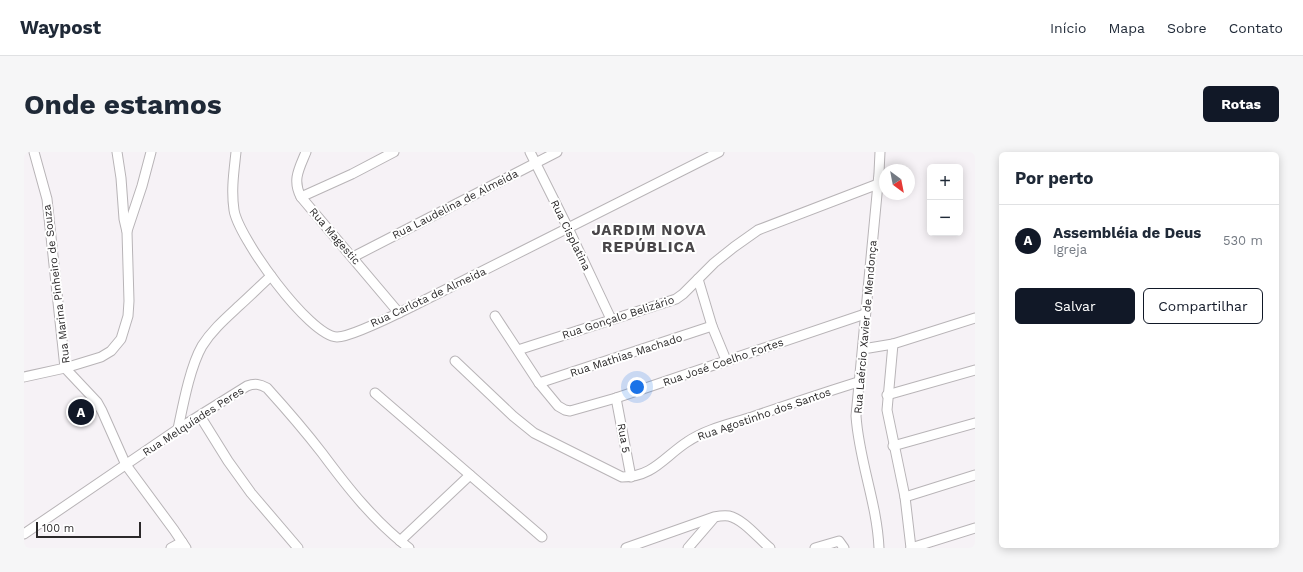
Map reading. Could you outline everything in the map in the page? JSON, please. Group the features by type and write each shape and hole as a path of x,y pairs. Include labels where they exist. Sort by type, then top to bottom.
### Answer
{"street":[{"name":"Rua Marina Pinheiro de Souza","path":"34,152 47,199 65,368 96,402 102,411 126,465 184,545"},
{"path":"24,377 65,368 102,356 111,351 121,339 128,316 129,300 127,232 124,219 122,178 117,152"},
{"path":"127,232 151,152"},
{"name":"Rua Carlota de Almeida","path":"236,152 233,180 234,211 248,242 271,276 298,309 313,322 334,336 345,335 399,313 545,241 719,152"},
{"name":"Rua Magestic","path":"306,152 296,179 298,191 302,198 399,313"},
{"path":"302,198 394,152"},
{"name":"Rua Cisplatina","path":"530,152 611,319"},
{"name":"Rua Laudelina de Almeida","path":"353,257 557,152"},
{"name":"Rua Laércio Xavier de Mendonça","path":"879,548 873,504 857,424 858,382 863,349 880,152"},
{"name":"Rua Gonçalo Belizário","path":"518,350 676,299 684,294 698,279 734,247 758,230 878,184"},
{"path":"178,429 182,407 191,375 201,348 224,319 271,276"},
{"path":"698,279 712,326 726,360"},
{"name":"Rua José Coelho Fortes","path":"539,383 558,406 570,411 616,398 866,314"},
{"path":"495,316 539,383"},
{"path":"863,349 893,344 975,318"},
{"name":"Rua Mathias Machado","path":"539,383 712,326"},
{"path":"893,344 886,410 906,497 911,548 975,528"},
{"path":"455,361 513,416 534,433 617,476 631,477"},
{"path":"887,395 975,370"},
{"name":"Rua Agostinho dos Santos","path":"631,477 647,472 656,467 684,444 702,434 858,382"},
{"name":"Rua Melquíades Peres","path":"24,534 178,429 247,386 260,384 267,388 363,505 409,548"},
{"path":"375,393 542,537"},
{"name":"Rua 5","path":"616,398 631,477"},
{"path":"200,416 228,462 251,493 298,548"},
{"path":"894,446 975,423"},
{"path":"400,541 470,475"},
{"path":"906,497 975,475"},
{"path":"626,548 720,516 733,517 749,529 764,546"},
{"path":"688,548 714,518"},
{"path":"820,547 839,541 844,548"},
{"path":"171,548 184,545"}],"place":[{"name":"Assembléia de Deus","path":"81,412"}],"district":[{"name":"JARDIM NOVA REPÚBLICA","path":"649,238"}]}
